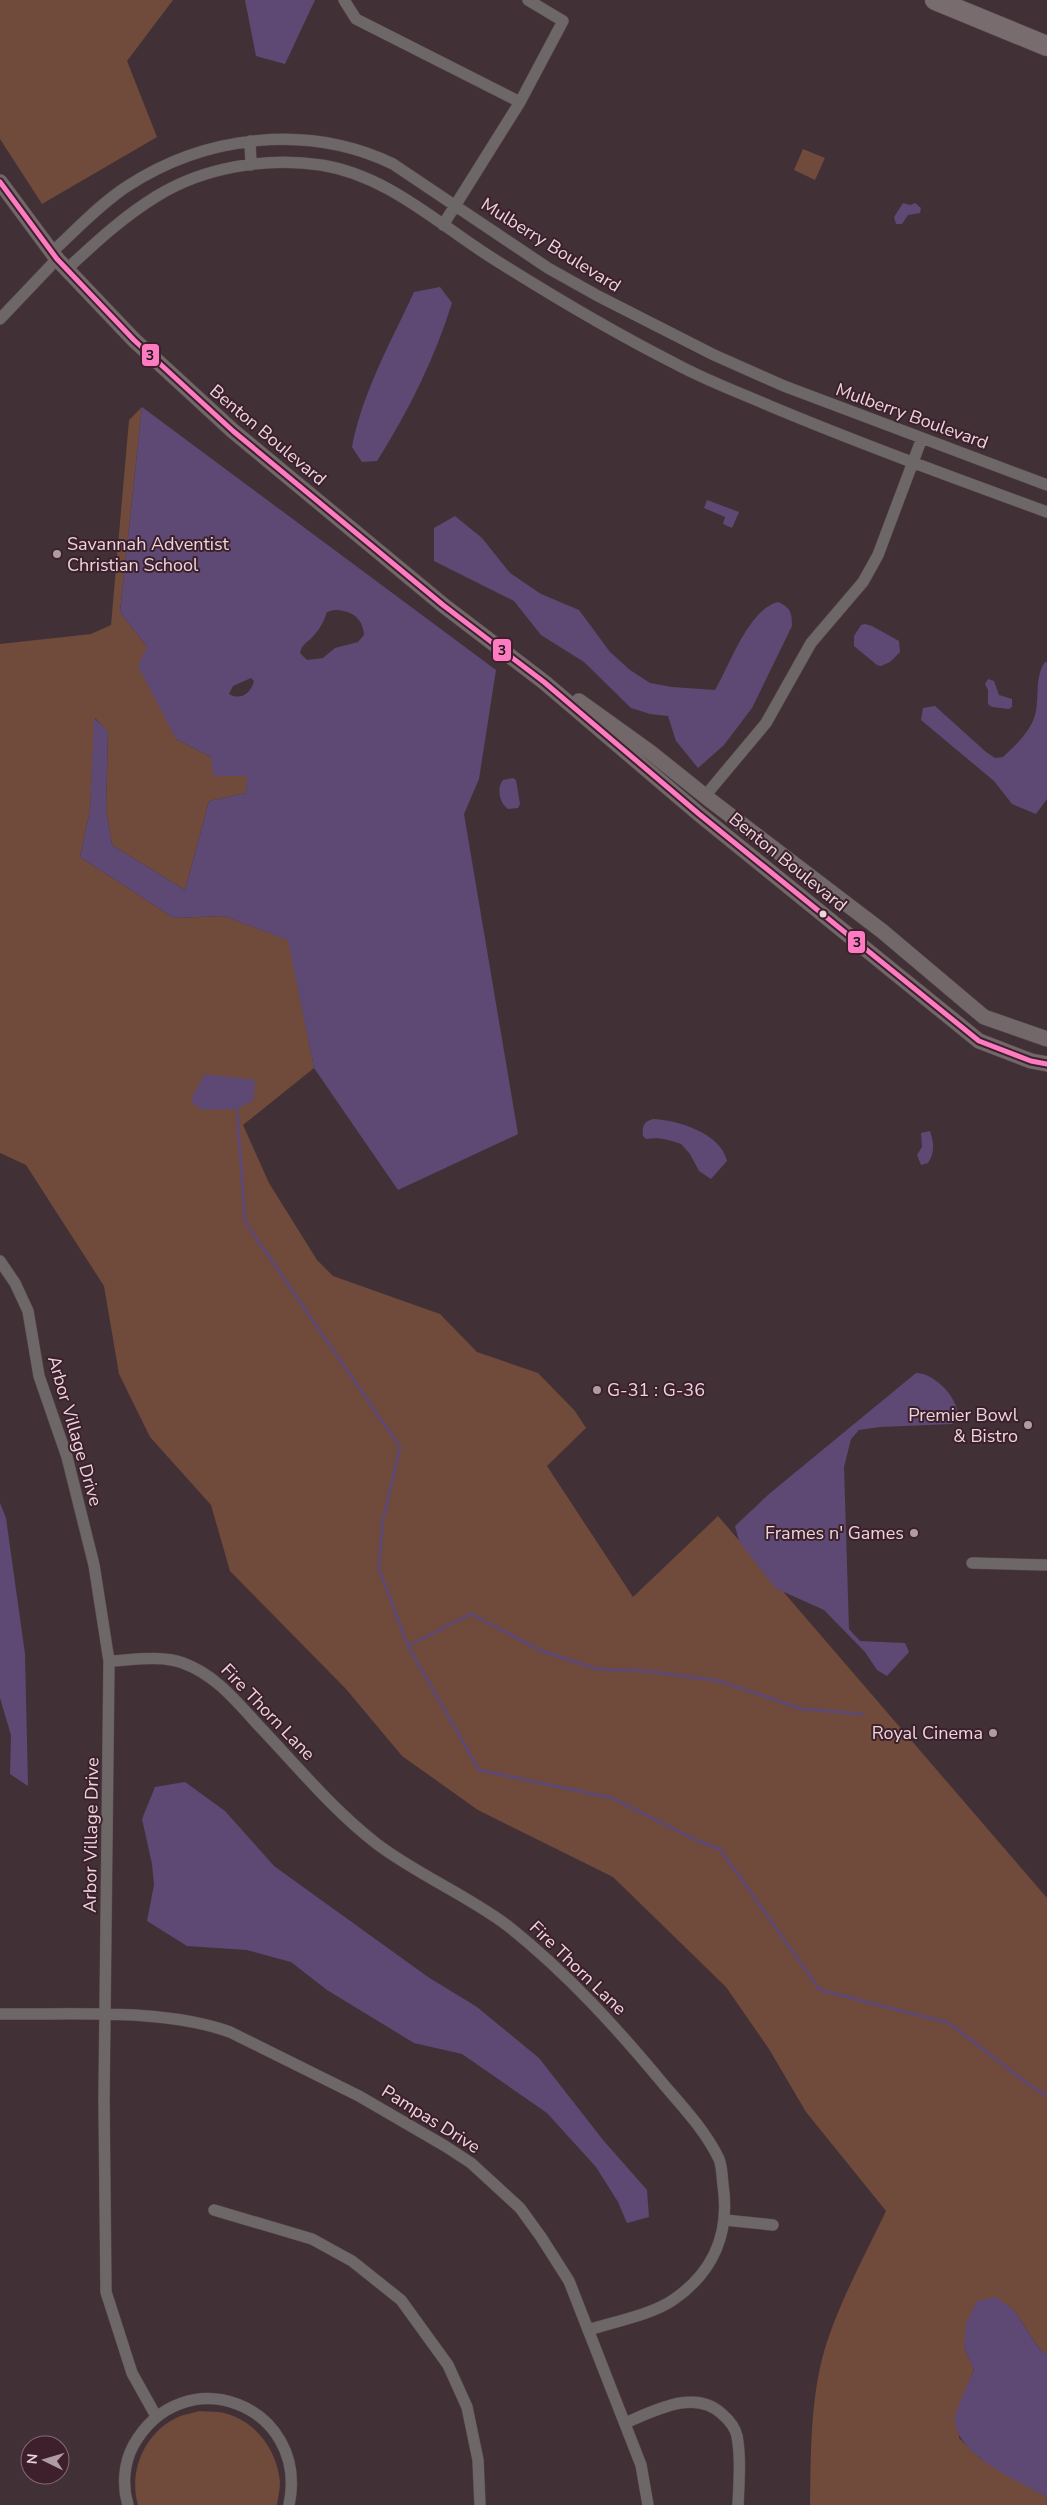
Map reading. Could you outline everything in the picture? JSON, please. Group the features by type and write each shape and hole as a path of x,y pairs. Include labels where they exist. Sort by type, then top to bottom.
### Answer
{"highway":[{"path":"935,0 1047,46"}],"street":[{"path":"344,0 356,19 520,102"},
{"path":"443,225 520,102 563,21 528,0"},
{"name":"Mulberry Boulevard","path":"59,260 104,205 140,179 184,157 220,146 250,141 291,139 313,141 360,151 393,164 574,282 714,355 760,377 1047,485"},
{"path":"250,141 251,165"},
{"path":"0,319 59,260 118,224 156,196 187,180 211,172 251,165 303,164 340,170 399,194 514,271 697,375 841,436 1047,512"},
{"name":"Benton Boulevard","path":"0,182 59,260 134,340 233,431 443,605 544,682 699,814 979,1040 1030,1061 1047,1064"},
{"path":"705,796 766,723 811,643 863,582 878,555 922,438"},
{"name":"Benton Boulevard","path":"544,682 584,704 650,752 882,931 984,1017 1047,1039"},
{"name":"Arbor Village Drive","path":"0,1261 15,1283 28,1311 39,1376 67,1456 94,1565 109,1660 104,2099 106,2292 132,2373 156,2416"},
{"path":"972,1563 1047,1565"},
{"name":"Fire Thorn Lane","path":"109,1660 179,1662 207,1674 247,1713 337,1810 360,1830 386,1850 506,1925 553,1964 629,2043 700,2130 720,2160 726,2202 724,2227 716,2250 700,2277 672,2301 588,2330"},
{"name":"Pampas Drive","path":"0,2014 106,2015 174,2019 204,2024 230,2032 359,2096 471,2163 520,2208 542,2236 568,2281 641,2465 648,2505"},
{"path":"214,2210 312,2239 352,2261 401,2300 448,2365 467,2407 478,2460 480,2505"},
{"path":"725,2220 773,2225"},
{"path":"128,2505 124,2478 129,2453 141,2431 156,2416 179,2403 201,2398 223,2399 244,2406 263,2418 276,2432 286,2450 292,2470 292,2490 289,2505"},
{"path":"625,2423 684,2402 702,2402 718,2409 730,2420 736,2433 739,2451 738,2505"}],"shaded area":[{"path":"0,0 173,0 127,61 157,137 42,204 0,139"},
{"path":"245,0 315,0 285,64 256,56"},
{"path":"803,149 825,158 815,180 794,170"},
{"path":"903,203 910,205 915,203 921,208 920,213 908,215 902,224 896,224 894,217"},
{"path":"440,287 452,303 429,365 400,423 377,461 362,462 352,447 363,407 378,368 414,292"},
{"path":"142,407 120,612 147,647 176,739 248,776 246,793 209,801 185,890 112,845 106,809 108,732 95,718 90,810 80,857 174,918 224,916 289,940 314,1068 243,1125 269,1183 317,1260 333,1276 440,1314 477,1352 538,1373 575,1411 586,1428 547,1466 633,1597 718,1516 1047,1898 1047,2355 1038,2347 1014,2310 964,2347 974,2369 967,2389 959,2438 980,2458 1047,2497 1047,2505 810,2505 813,2421 822,2359 841,2306 886,2211 806,2112 769,2049 726,1987 613,1877 478,1810 402,1756 346,1689 230,1571 211,1505 150,1437 119,1374 104,1286 26,1165 0,1153 0,644 91,634 111,625 129,420"},
{"path":"142,407 496,670 479,779 464,814 518,1134 398,1190 314,1068 288,940 224,916 174,918 80,857 90,810 94,718 108,731 106,809 112,845 185,890 209,801 246,793 247,776 213,776 211,757 176,739 138,666 147,647 120,612","holes":["334,610 345,611 355,616 361,624 364,635 358,642 335,648 323,658 307,660 300,653 302,647 319,629 327,612","251,678 254,681 253,685 245,695 238,697 229,694 233,686"]},
{"path":"707,500 739,512 732,528 723,524 725,517 704,508"},
{"path":"455,516 482,538 510,573 541,594 579,610 610,652 630,670 650,683 672,687 715,690 741,639 758,615 778,602 786,606 791,614 792,626 752,708 724,745 698,768 676,741 668,716 650,714 631,708 584,662 541,635 514,601 434,561 434,528"},
{"path":"865,624 899,641 900,652 890,662 881,666 877,665 854,646 854,636 861,625"},
{"path":"1045,662 1047,662 1047,799 1036,814 1012,804 994,781 921,720 923,708 935,706 986,752 995,758 1003,757 1028,730 1034,718 1040,673"},
{"path":"988,679 994,681 999,695 1012,699 1012,707 1009,709 992,707 988,704 988,690 985,684"},
{"path":"513,778 516,780 520,804 518,808 508,809 501,800 499,791 503,780"},
{"path":"205,1074 255,1080 254,1100 237,1109 203,1110 193,1104 192,1097"},
{"path":"653,1119 674,1122 697,1130 716,1143 723,1151 727,1161 711,1179 699,1171 690,1154 681,1144 668,1140 646,1139 643,1136 644,1125"},
{"path":"930,1131 933,1143 932,1155 928,1163 921,1165 917,1155 922,1147 921,1133"},
{"path":"916,1373 931,1378 945,1389 955,1404 958,1420 952,1424 880,1427 859,1430 851,1439 844,1467 849,1629 860,1641 905,1643 909,1652 887,1676 877,1670 865,1652 824,1610 775,1588 739,1541 735,1526 769,1494"},
{"path":"0,1503 6,1518 25,1654 28,1786 10,1774 11,1735 0,1698"},
{"path":"185,1782 225,1811 274,1866 428,1977 477,2007 539,2058 603,2140 647,2190 649,2217 627,2223 618,2202 596,2167 547,2113 462,2054 414,2043 327,1990 291,1962 247,1950 187,1946 147,1921 154,1885 152,1864 142,1819 155,1787"},
{"path":"996,2297 1014,2310 1038,2347 1047,2355 1047,2497 1006,2475 977,2456 958,2433 955,2416 974,2370 964,2347 966,2324 977,2301"},
{"path":"200,2411 221,2412 235,2417 246,2423 263,2438 278,2470 280,2482 277,2505 138,2505 135,2479 142,2454 148,2442 166,2424 181,2416"}],"waterway":[{"path":"237,1109 245,1222 400,1447 382,1525 379,1569 408,1646"},
{"path":"863,1714 802,1709 720,1681 647,1671 597,1669 542,1651 471,1614 408,1646 479,1770 612,1798 696,1840 720,1849 820,1990 949,2023 1028,2084 1047,2096"}],"transit line":[{"name":"3","path":"0,182 57,259 134,340 233,431 443,605 544,682 699,814 979,1041 1031,1061 1047,1064"}],"place":[{"name":"Savannah Adventist Christian School","path":"57,554"},
{"name":"G-31 : G-36","path":"597,1390"},
{"name":"Premier Bowl & Bistro","path":"1028,1425"},
{"name":"Frames n' Games","path":"914,1533"},
{"name":"Royal Cinema","path":"993,1733"}]}
